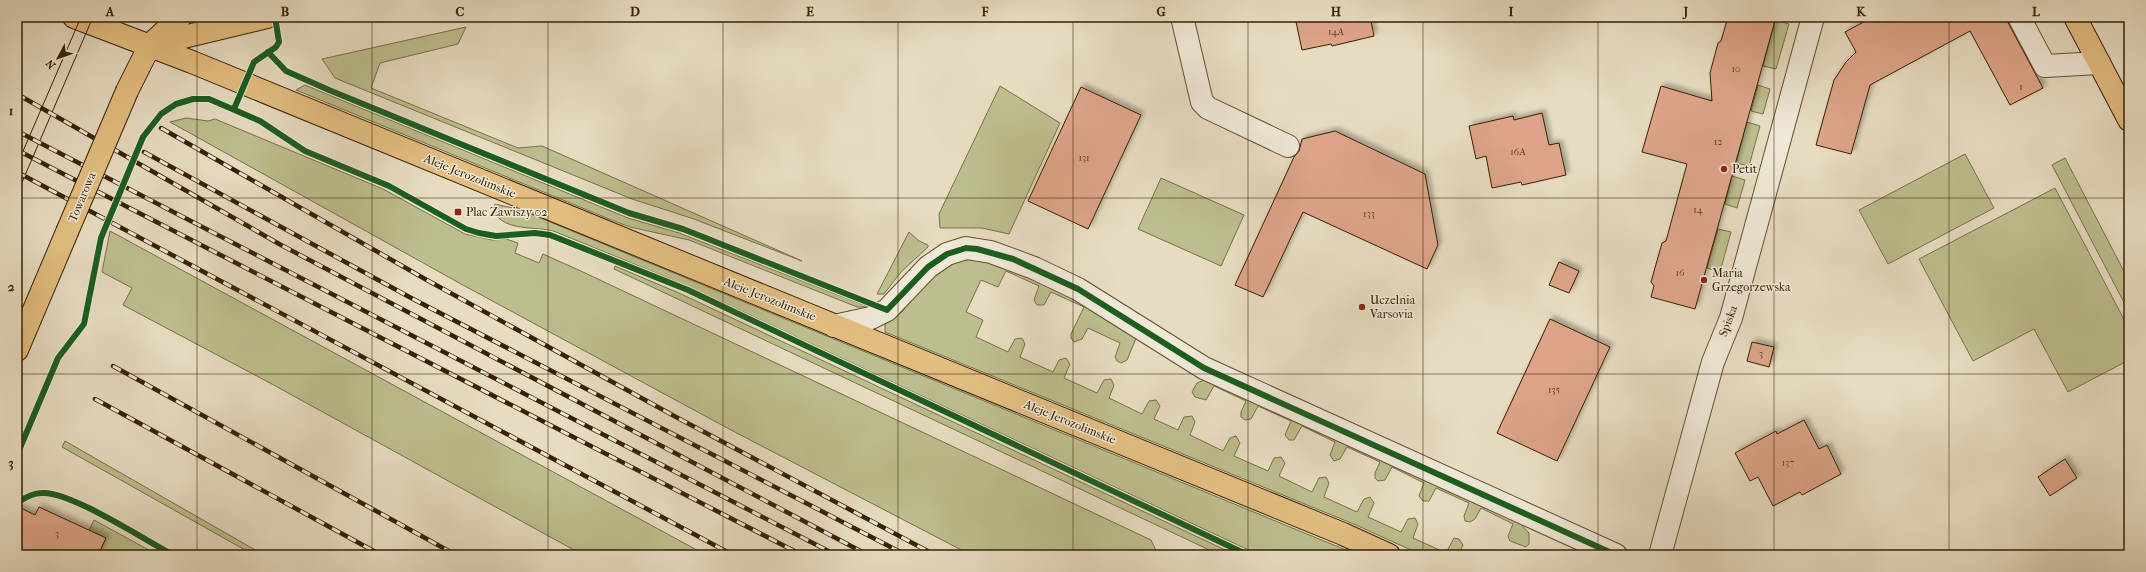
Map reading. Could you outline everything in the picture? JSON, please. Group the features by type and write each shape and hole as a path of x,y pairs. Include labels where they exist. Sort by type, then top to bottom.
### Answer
{"main road":[{"name":"Aleje Jerozolimskie","path":"74,17 150,46 1335,531 1388,555"},
{"name":"Towarowa","path":"17,350 127,92 150,46 180,17"},
{"path":"150,46 267,17"},
{"path":"2075,17 2129,120"}],"street":[{"path":"1182,17 1202,102 1208,108 1288,146"},
{"name":"Spiska","path":"1660,555 1713,362 1731,318 1813,17"},
{"path":"2019,17 2045,66 2099,63"},
{"path":"834,326 871,318 887,310 919,276 938,259 956,251 977,248 1013,259 1078,289 1197,364 1616,555"}],"green space":[{"path":"1775,20 1789,24 1776,69 1763,66"},
{"path":"466,27 458,44 380,63 371,88 518,148 542,146 802,261 694,219 632,199 335,78 322,59"},
{"path":"305,85 628,218 679,233 869,307 857,307 689,240 630,227 609,219 296,90"},
{"path":"1758,85 1770,89 1763,114 1751,111"},
{"path":"1000,86 1060,123 1009,234 982,228 940,228 939,214"},
{"path":"186,118 208,121 215,119 383,189 465,234 492,240 506,239 518,243 515,253 539,263 543,254 1151,540 1158,555 971,555 731,430 461,284 170,122"},
{"path":"1747,122 1760,126 1749,166 1736,163"},
{"path":"1965,154 1994,208 1888,264 1859,210"},
{"path":"2065,158 2129,281 2129,312 2052,165"},
{"path":"1732,176 1745,180 1737,208 1725,204"},
{"path":"1161,178 1244,215 1221,266 1138,229"},
{"path":"2055,188 2129,329 2129,360 2068,392 2034,329 1973,361 1919,259"},
{"path":"495,204 521,210 1358,555 1259,555 673,280 556,232 505,223 493,211"},
{"path":"1718,229 1731,232 1720,272 1707,268"},
{"path":"110,231 706,555 583,555 270,383 123,305 132,288 102,272"},
{"path":"909,232 919,241 928,245 928,247 901,272 884,294 877,294"},
{"path":"965,259 979,259 1066,292 1137,336 1127,360 1121,363 1117,361 1115,357 1120,343 1088,328 1082,339 1074,342 1071,338 1071,334 1084,307 1051,292 1044,305 1037,305 1034,300 1039,286 1006,271 998,287 981,280 966,312 983,320 976,337 1008,352 1015,339 1022,338 1025,344 1020,357 1053,372 1059,360 1066,358 1070,364 1064,378 1097,393 1104,380 1111,379 1114,385 1109,398 1142,414 1149,401 1156,400 1160,406 1154,419 1178,430 1184,417 1192,416 1195,422 1190,435 1223,451 1230,438 1236,436 1240,443 1234,456 1268,471 1274,458 1281,457 1285,463 1279,476 1312,492 1319,478 1326,477 1329,483 1324,497 1357,512 1364,499 1370,497 1374,503 1368,517 1401,532 1408,519 1415,518 1418,524 1413,538 1446,553 1454,538 1459,539 1463,545 1458,555 1422,555 1356,525 885,332 885,324 902,312 918,290 946,265"},
{"path":"615,266 681,294 1236,555 1220,555 614,269"},
{"path":"1204,380 1518,521 1529,533 1529,544 1526,547 1510,541 1508,536 1513,524 1481,508 1475,519 1470,522 1465,521 1464,516 1469,503 1436,488 1429,501 1423,501 1419,496 1424,483 1392,467 1385,480 1378,481 1375,478 1375,473 1380,462 1347,447 1340,459 1334,461 1330,455 1335,442 1302,426 1294,440 1289,440 1285,435 1291,421 1258,406 1251,419 1245,420 1241,417 1241,412 1246,401 1214,386 1206,400 1195,397 1192,392 1197,383"},
{"path":"65,441 264,555 254,555 62,447"},
{"path":"94,520 158,555 98,555 106,538 89,530"}],"building":[{"path":"1295,17 1370,17 1374,36 1332,46 1331,44 1302,50"},
{"path":"1728,17 1776,17 1695,309 1651,297 1654,286 1651,282 1662,243 1666,241 1687,164 1642,152 1661,86 1712,101 1710,73 1718,43 1721,41"},
{"path":"1873,17 2005,17 2043,88 2010,105 1970,31 1870,85 1851,154 1816,145 1834,80 1846,62 1856,52 1845,32"},
{"path":"1081,87 1141,115 1088,229 1028,201"},
{"path":"1542,113 1549,145 1559,143 1566,175 1522,185 1521,182 1492,188 1486,156 1476,159 1469,126 1513,116 1514,120"},
{"path":"1335,131 1425,174 1438,245 1427,269 1303,212 1263,297 1235,285 1294,157 1299,151 1302,139"},
{"path":"1559,262 1579,271 1569,293 1549,285"},
{"path":"1550,319 1610,347 1557,461 1497,433"},
{"path":"1752,342 1774,347 1769,367 1747,361"},
{"path":"1804,420 1819,449 1827,445 1841,474 1802,495 1800,492 1773,506 1758,477 1750,481 1735,453 1776,431 1777,434"},
{"path":"2065,459 2077,478 2050,496 2038,477"},
{"path":"17,506 35,515 39,507 106,538 98,555 17,555"}],"tram line":[{"path":"17,165 81,17"},
{"path":"17,194 93,17"}],"railway":[{"path":"17,94 281,245 868,555"},
{"path":"161,128 425,279 676,417 935,555"},
{"path":"17,131 836,555"},
{"path":"17,150 802,555"},
{"path":"144,152 413,299 906,555"},
{"path":"17,172 733,555"},
{"path":"113,366 456,555"},
{"path":"95,399 381,555"}],"cycle path":[{"path":"234,109 254,62 276,47 279,42 275,17"},
{"path":"268,52 286,71 329,90 629,213 683,229 887,310 928,267 947,254 966,248 977,249 1013,259 1078,289 1204,368 1616,555"},
{"path":"17,455 58,358 84,324 101,238 143,137 161,114 176,104 193,99 209,99 260,121 305,151 389,186 466,229 496,236 535,233 550,235 688,290 1248,555"},
{"path":"17,503 35,494 55,494 108,518 173,555"}],"place":[{"name":"Petit","path":"1724,169"},
{"name":"Plac Zawiszy 02","path":"458,212"},
{"name":"Maria Grzegorzewska","path":"1704,280"},
{"name":"Uczelnia Varsovia","path":"1362,307"}]}
